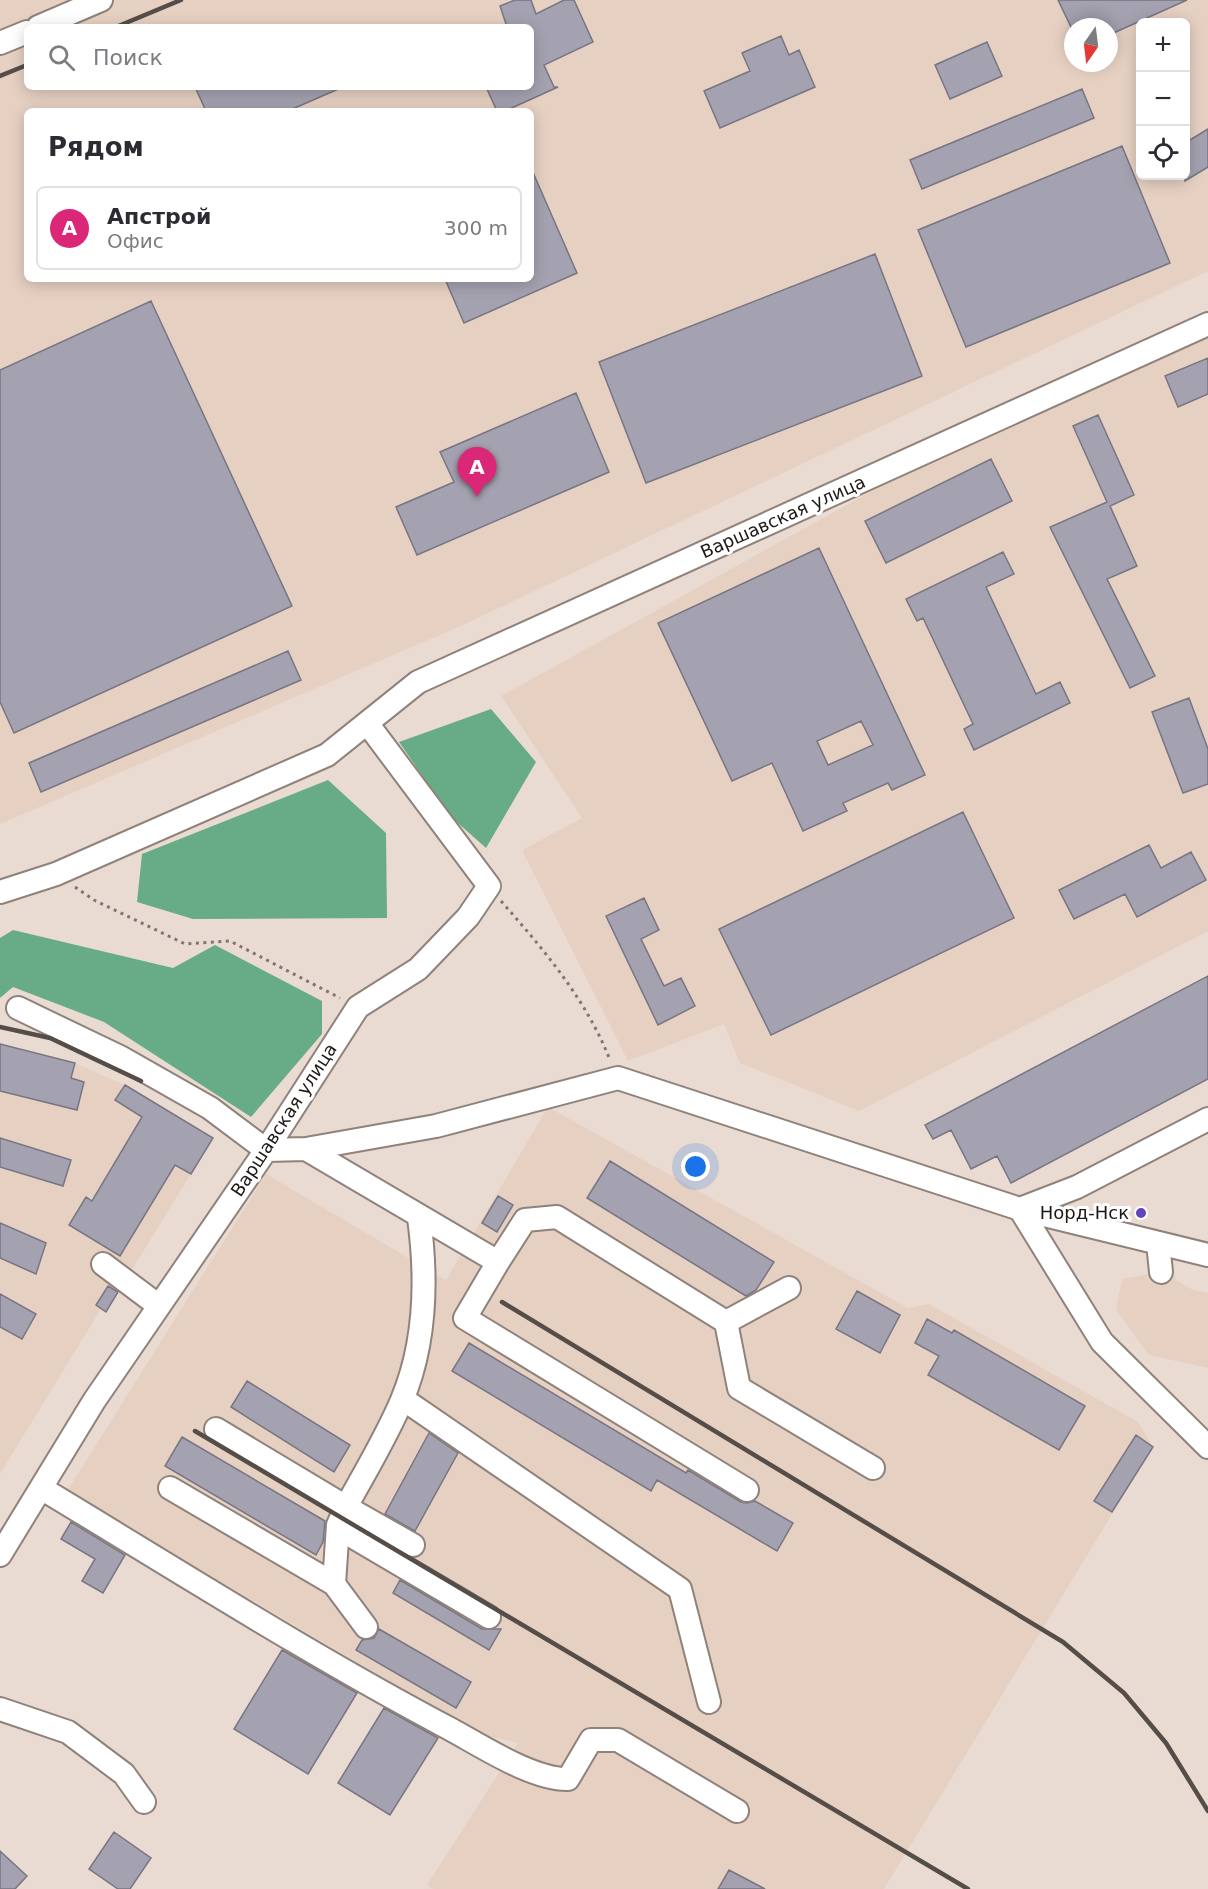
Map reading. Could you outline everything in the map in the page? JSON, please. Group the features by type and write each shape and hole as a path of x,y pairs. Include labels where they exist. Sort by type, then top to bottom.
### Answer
{"street":[{"path":"45,24 101,0"},
{"path":"0,43 24,33"},
{"name":"Варшавская улица","path":"0,892 56,874 327,755 418,682 1208,324"},
{"path":"367,723 489,886"},
{"name":"Варшавская улица","path":"0,1555 94,1401 266,1150 358,1007 418,969 468,917 489,886"},
{"path":"18,1008 122,1058 210,1108 266,1150 306,1149 436,1126 618,1078 1020,1209 1208,1256"},
{"path":"1020,1209 1077,1187 1208,1119"},
{"path":"306,1149 419,1218 498,1262"},
{"path":"1020,1209 1102,1342 1208,1447"},
{"path":"747,1490 465,1318 525,1220 556,1217 726,1322 739,1388 873,1468"},
{"path":"334,1584 338,1528 346,1507 403,1399 420,1335 425,1268 419,1218"},
{"path":"1158,1243 1161,1272"},
{"path":"103,1264 159,1306"},
{"path":"726,1322 789,1288"},
{"path":"403,1399 680,1589 709,1702"},
{"path":"216,1429 413,1545"},
{"path":"41,1488 391,1698 482,1747 552,1780 568,1779 591,1740 618,1740 737,1811"},
{"path":"170,1488 334,1584 366,1627"},
{"path":"338,1528 489,1617"},
{"path":"0,1709 68,1732 124,1774 144,1802"}],"path":[{"path":"56,874 94,900 185,945 230,941 358,1007"},
{"path":"489,886 564,976 598,1029 618,1078"}],"shaded area":[{"path":"0,0 1208,0 1208,271 463,625 0,824"},
{"path":"1208,310 1208,931 859,1111 740,1063 724,1024 628,1061 522,850 582,818 501,696 1171,326"},
{"path":"0,1044 75,1063 125,1085 213,1138 106,1312 101,1309 0,1474"},
{"path":"548,1107 908,1308 929,1304 1138,1422 1153,1447 884,1889 433,1889 427,1885 518,1743 479,1734 67,1491 266,1174 446,1280"},
{"path":"1171,1270 1177,1281 1193,1290 1208,1293 1208,1368 1149,1355 1116,1310 1122,1279"}],"green space":[{"path":"491,709 536,762 486,848 450,816 399,742"},
{"path":"328,780 386,833 387,918 193,919 137,902 142,854"},
{"path":"13,930 173,968 215,945 322,1001 322,1034 251,1117 104,1022 13,987 0,998 0,938"}],"building":[{"path":"515,0 531,0 536,14 564,0 574,0 593,42 544,65 554,87 558,87 512,108 496,108 487,90 534,90 534,24 506,24 500,6"},
{"path":"1058,0 1187,0 1147,18 1136,18 1136,23 1118,31 1118,18 1067,18"},
{"path":"781,36 789,55 799,50 815,87 720,128 704,91 750,71 742,53"},
{"path":"987,42 1002,76 950,99 935,65"},
{"path":"1082,89 1094,118 922,189 910,160"},
{"path":"196,90 336,90 295,108 205,108"},
{"path":"1208,129 1208,167 1190,178 1190,140"},
{"path":"1122,146 1170,263 966,347 918,230"},
{"path":"534,175 577,273 464,323 446,282 534,282"},
{"path":"875,254 922,376 646,483 599,362"},
{"path":"151,301 292,606 14,733 0,702 0,370"},
{"path":"1208,358 1208,394 1178,407 1165,376"},
{"path":"576,393 609,472 417,555 396,507 454,482 440,452"},
{"path":"1098,415 1134,495 1110,506 1137,566 1107,579 1155,676 1130,688 1050,527 1107,502 1073,426"},
{"path":"991,459 1012,501 886,563 865,521"},
{"path":"819,548 925,775 892,790 888,783 843,803 847,811 803,831 772,763 732,781 658,623","holes":["861,721 873,745 828,765 817,741"]},
{"path":"1003,552 1014,574 986,587 1036,694 1060,682 1070,703 974,750 964,729 973,724 923,618 917,621 906,599"},
{"path":"288,651 301,680 41,792 29,763"},
{"path":"1189,698 1208,749 1208,784 1183,793 1152,712"},
{"path":"963,812 1014,918 771,1035 719,929"},
{"path":"1149,845 1161,868 1191,852 1206,880 1137,917 1125,894 1074,919 1059,890"},
{"path":"644,898 659,930 641,939 664,986 681,978 695,1006 658,1025 606,916"},
{"path":"1208,976 1208,1079 1011,1183 997,1156 971,1169 951,1130 933,1139 925,1125"},
{"path":"0,1044 75,1063 71,1078 84,1082 77,1110 0,1091"},
{"path":"125,1085 213,1138 191,1174 175,1165 120,1256 69,1225 86,1197 92,1201 142,1117 115,1100"},
{"path":"0,1138 71,1160 63,1186 0,1167"},
{"path":"610,1161 774,1262 756,1290 746,1296 587,1198"},
{"path":"498,1196 513,1205 497,1232 482,1223"},
{"path":"0,1223 46,1243 36,1274 0,1258"},
{"path":"108,1286 118,1292 106,1312 96,1305"},
{"path":"857,1291 900,1315 880,1353 836,1329"},
{"path":"0,1294 36,1314 22,1339 0,1327"},
{"path":"927,1319 952,1333 954,1330 1085,1406 1059,1450 928,1375 939,1356 915,1343"},
{"path":"469,1343 686,1473 688,1470 741,1502 755,1501 793,1523 777,1551 657,1480 651,1491 452,1371"},
{"path":"247,1381 350,1445 334,1472 231,1407"},
{"path":"429,1433 458,1453 415,1531 385,1514"},
{"path":"1136,1435 1153,1447 1112,1512 1094,1501"},
{"path":"182,1437 325,1521 323,1542 316,1555 165,1466"},
{"path":"71,1522 125,1555 103,1593 82,1581 95,1559 61,1539"},
{"path":"400,1580 482,1629 501,1629 489,1650 393,1593"},
{"path":"379,1629 471,1682 456,1708 356,1650 362,1640 374,1638"},
{"path":"282,1650 357,1693 308,1774 234,1729"},
{"path":"384,1708 438,1738 390,1815 338,1783"},
{"path":"114,1832 151,1858 130,1889 118,1889 89,1869"},
{"path":"0,1851 27,1876 15,1889 0,1889"},
{"path":"729,1870 765,1889 718,1889"}],"railway":[{"path":"123,24 181,0"},
{"path":"0,76 24,66"},
{"path":"0,1027 50,1038 141,1081"},
{"path":"502,1302 1063,1642 1124,1693 1166,1743 1208,1811"},
{"path":"195,1431 968,1889"}],"place":[{"name":"Апстрой","path":"477,497"},
{"name":"Норд-Нск","path":"1141,1213"}]}
